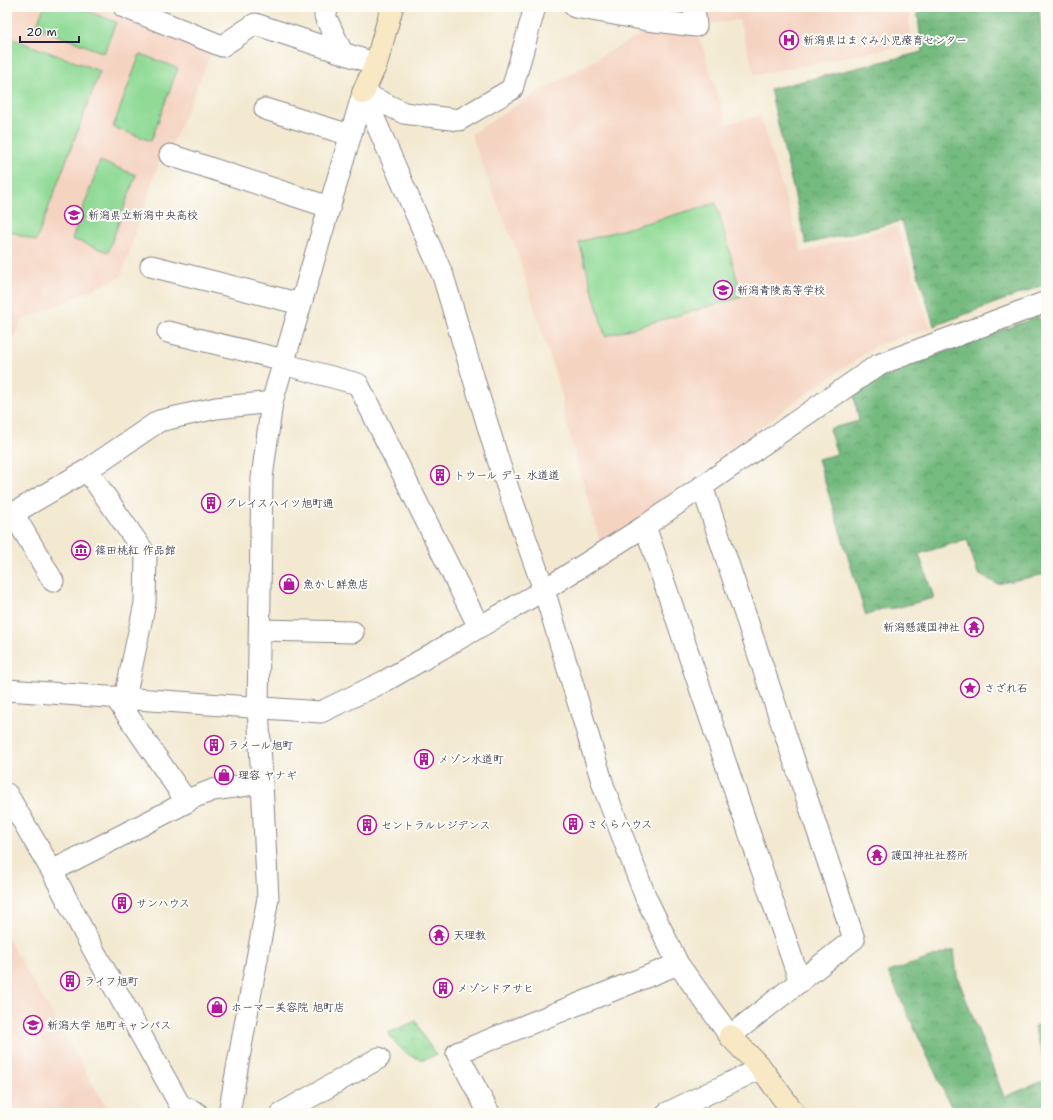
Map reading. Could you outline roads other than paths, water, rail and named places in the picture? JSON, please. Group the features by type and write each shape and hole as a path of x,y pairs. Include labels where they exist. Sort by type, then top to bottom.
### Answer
{"street":[{"path":"124,7 222,46 255,24 376,64"},
{"path":"328,7 325,16 342,52"},
{"path":"230,1113 268,898 258,707 262,478 272,402 350,135 363,93 376,64 392,7"},
{"path":"363,93 404,113 458,120 512,89 535,7"},
{"path":"575,7 647,13 696,26 694,7"},
{"path":"363,93 443,276 499,462 544,590 604,788 646,898 678,964 730,1036 761,1068 794,1113"},
{"path":"265,109 350,135"},
{"path":"170,155 329,207"},
{"path":"151,266 301,304"},
{"path":"7,690 321,712 385,681 544,590 645,526 878,365 1046,302"},
{"path":"168,332 284,362 358,384 479,627"},
{"path":"53,581 10,515 87,470 159,421 216,408 272,402"},
{"path":"87,470 146,555 145,603 120,697 187,802"},
{"path":"702,486 854,940 730,1036"},
{"path":"645,526 800,982"},
{"path":"260,630 353,632"},
{"path":"52,871 187,802 187,800 213,790 262,783"},
{"path":"7,794 52,871 92,947 180,1105 197,1113"},
{"path":"489,1113 457,1054 678,964"},
{"path":"282,1113 379,1058"},
{"path":"667,1113 761,1068"}],"place":[{"name":"新潟県はまぐみ小児療育センター","path":"789,40"},
{"name":"新潟県立新潟中央高校","path":"74,215"},
{"name":"新潟青陵高等学校","path":"723,290"},
{"name":"トウール デュ 水道道","path":"440,475"},
{"name":"グレイスハイツ旭町通","path":"211,503"},
{"name":"篠田桃紅 作品館","path":"81,550"},
{"name":"魚かし鮮魚店","path":"289,584"},
{"name":"新潟懸護国神社","path":"974,627"},
{"name":"さざれ石","path":"970,688"},
{"name":"ラメール旭町","path":"214,745"},
{"name":"メゾン水道町","path":"424,759"},
{"name":"理容 ヤナギ","path":"224,775"},
{"name":"さくらハウス","path":"573,824"},
{"name":"セントラルレジデンス","path":"367,825"},
{"name":"護国神社社務所","path":"877,855"},
{"name":"サンハウス","path":"122,903"},
{"name":"天理教","path":"439,935"},
{"name":"ライフ旭町","path":"70,981"},
{"name":"メゾンドアサヒ","path":"443,988"},
{"name":"ホーマー美容院 旭町店","path":"217,1007"},
{"name":"新潟大学 旭町キャンパス","path":"33,1025"}]}
